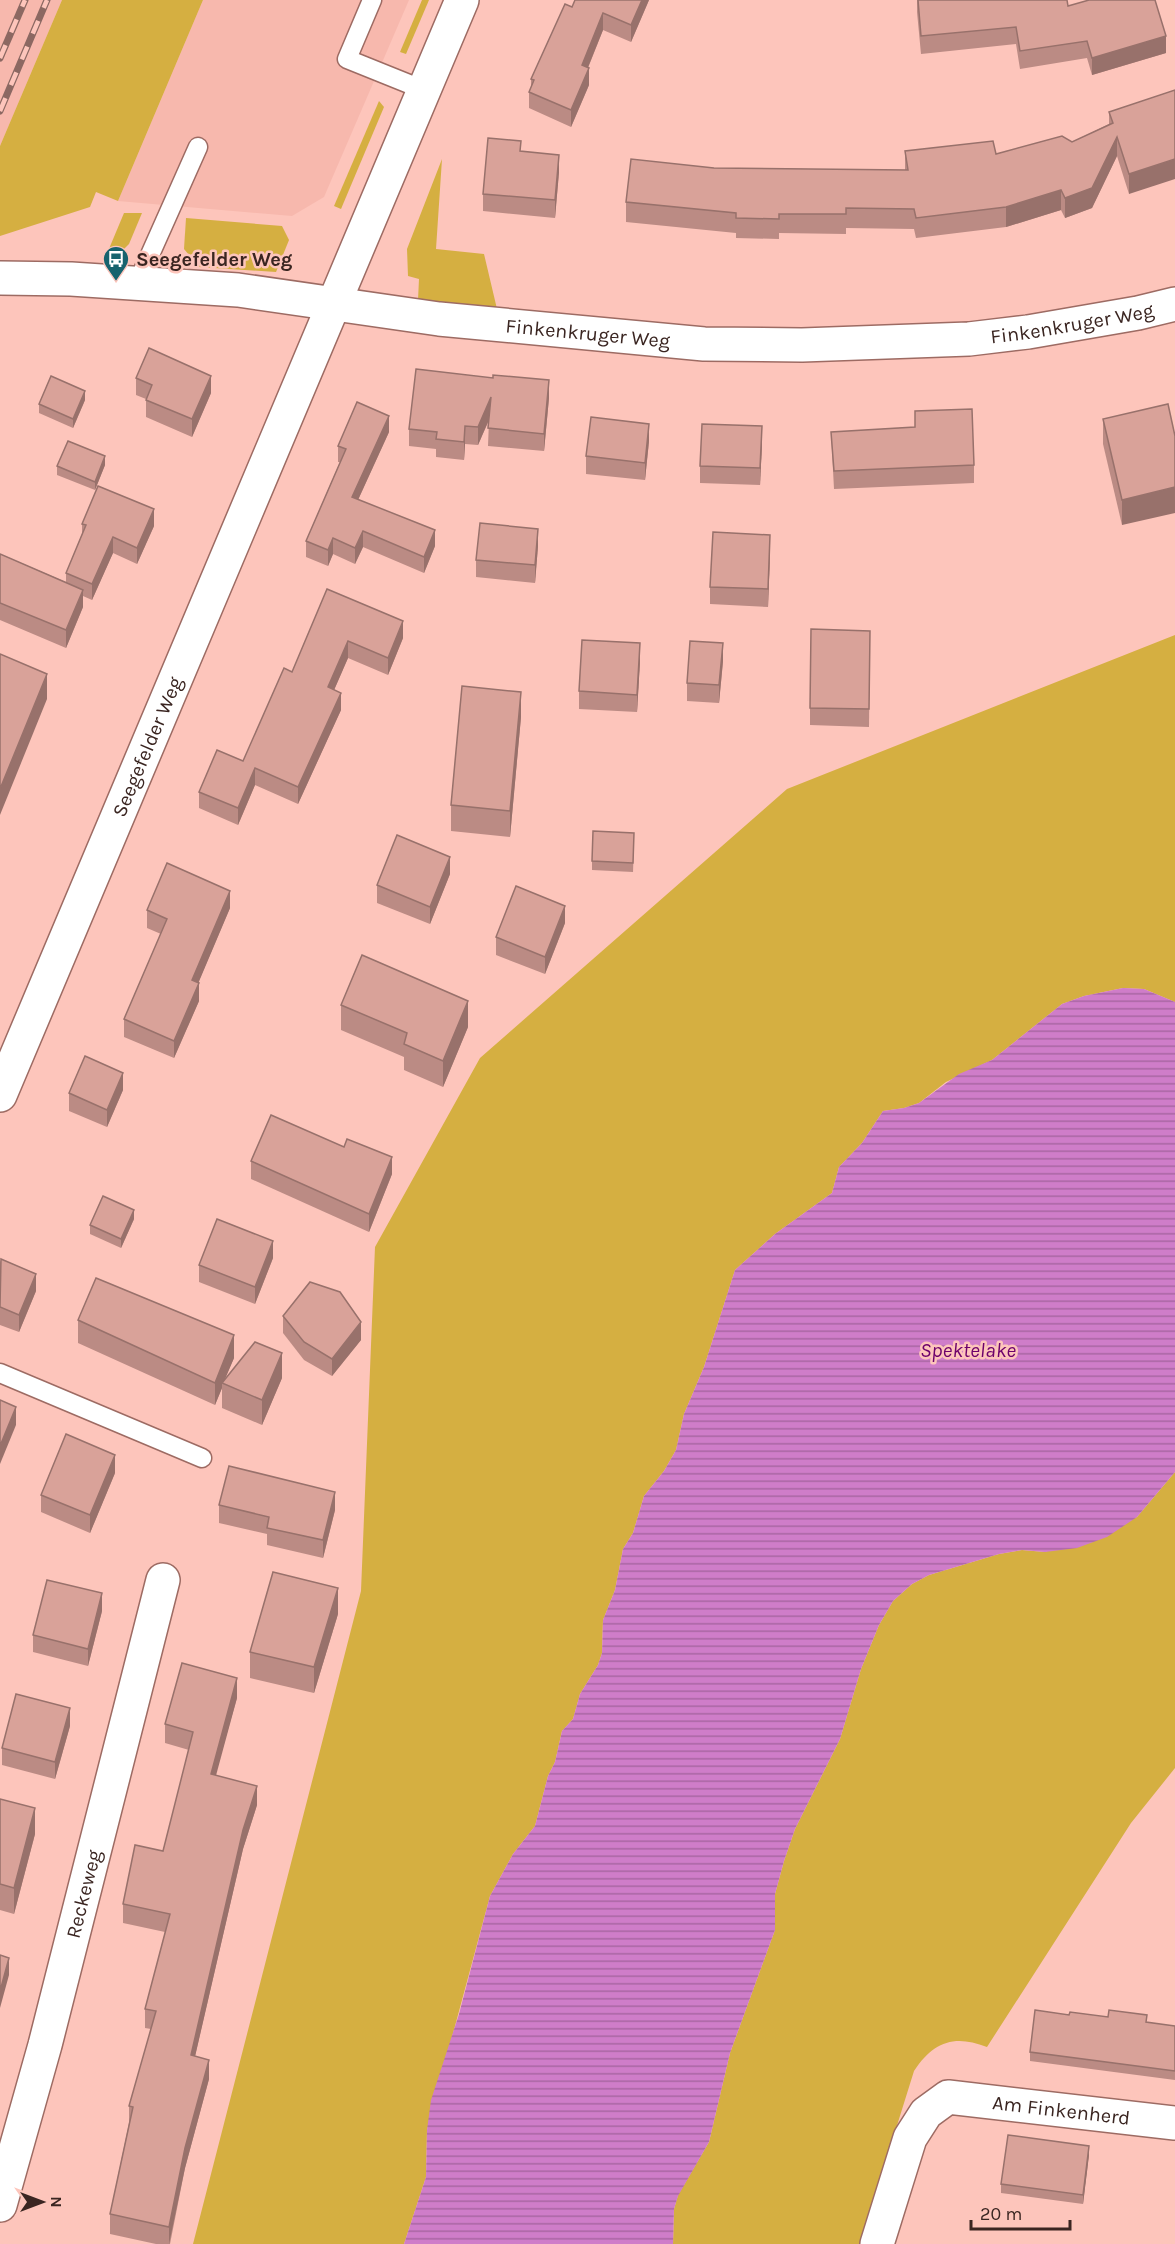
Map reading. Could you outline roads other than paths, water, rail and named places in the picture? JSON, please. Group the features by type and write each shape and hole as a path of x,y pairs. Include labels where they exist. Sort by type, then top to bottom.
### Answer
{"street":[{"name":"Seegefelder Weg","path":"0,1095 462,0"},
{"name":"Finkenkruger Weg","path":"0,278 71,279 238,291 439,319 598,336 704,344 802,345 969,339 1050,328 1138,313 1175,304"},
{"name":"Reckeweg","path":"0,2205 45,2045 163,1580"},
{"name":"Am Finkenherd","path":"877,2244 910,2138 926,2113 948,2097 1175,2123"}],"lane":[{"path":"372,0 347,59 424,90"},
{"path":"137,284 198,147"},
{"path":"0,1373 202,1458"}],"water":[{"name":"Spektelake","path":"1123,988 1144,989 1175,1002 1175,1472 1137,1517 1107,1537 1077,1548 1045,1552 1022,1550 999,1554 929,1575 912,1584 893,1601 879,1625 861,1669 840,1739 795,1829 784,1861 775,1894 775,1930 730,2053 709,2142 678,2196 674,2209 673,2244 404,2244 426,2177 427,2130 431,2100 459,2014 490,1896 513,1854 535,1826 562,1731 573,1719 580,1694 598,1665 602,1653 603,1620 615,1590 623,1549 633,1533 644,1496 664,1471 676,1450 684,1414 704,1367 735,1270 775,1234 832,1193 839,1167 862,1143 883,1111 919,1103 959,1074 992,1060 1062,1004 1084,996"}],"railway":[{"path":"0,58 25,0"},
{"path":"0,111 47,0"}],"place":[{"name":"Seegefelder Weg","path":"116,282"}]}
